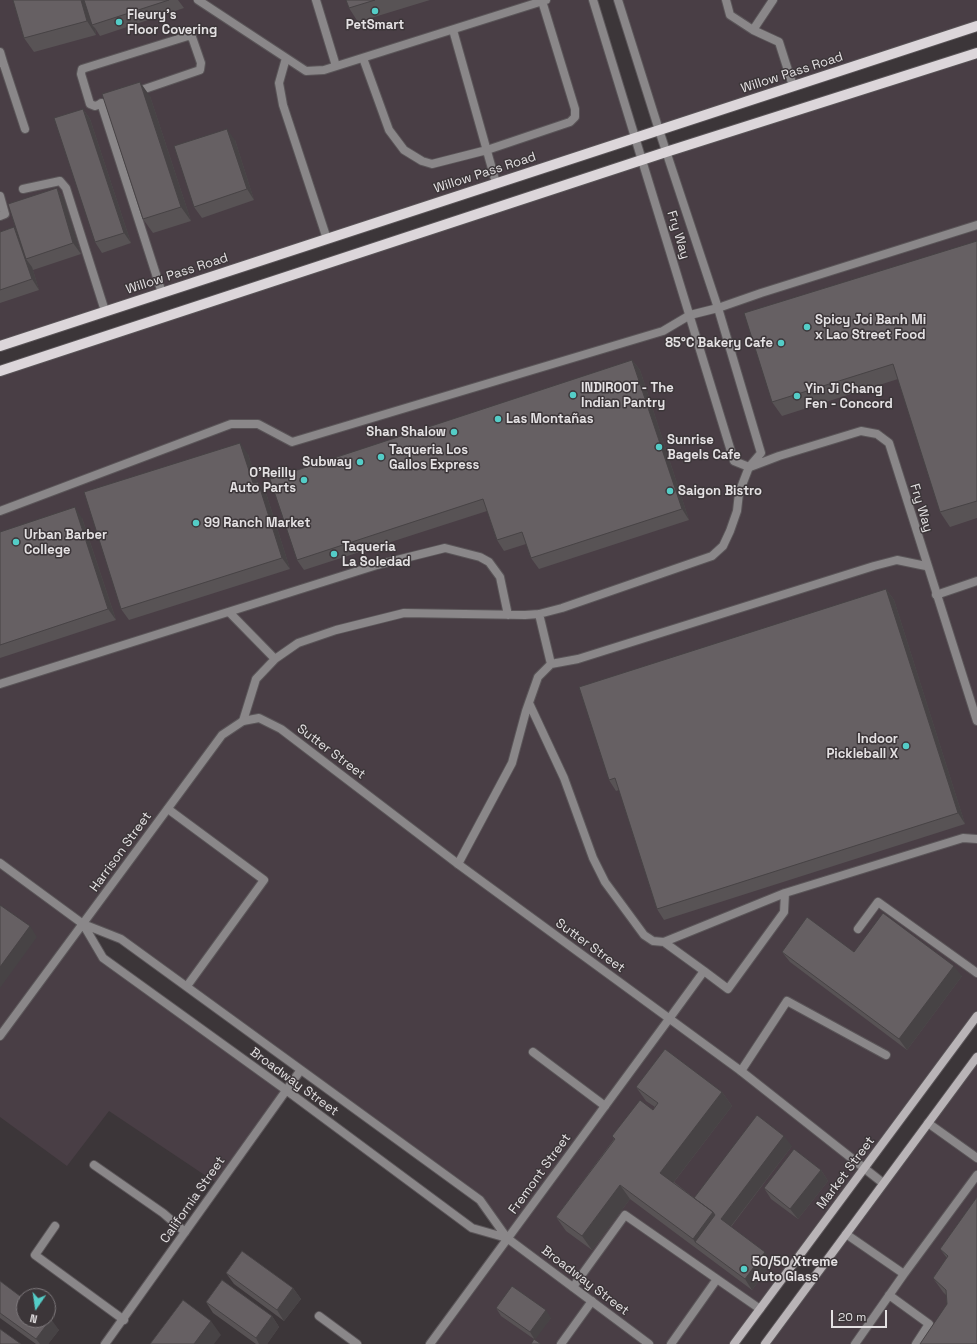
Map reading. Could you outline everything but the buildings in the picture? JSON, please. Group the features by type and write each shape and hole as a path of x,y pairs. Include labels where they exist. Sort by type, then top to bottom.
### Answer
{"main road":[{"name":"Willow Pass Road","path":"0,346 636,138 975,25"},
{"path":"0,371 666,152 957,60 977,52"},
{"name":"Market Street","path":"734,1344 977,1016"},
{"path":"764,1344 977,1057"}],"street":[{"path":"198,0 306,70 324,70 544,1 575,108 576,117 570,122 487,150 432,164 422,161 404,150 389,130 363,58"},
{"path":"316,0 336,66"},
{"name":"Fry Way","path":"593,0 734,461 749,467 779,456 861,431 877,434 889,443 926,566 977,721"},
{"name":"Fry Way","path":"618,0 666,152 718,308 761,453 749,467"},
{"path":"726,0 730,15 753,30 779,42 793,86"},
{"path":"753,30 773,0"},
{"path":"453,30 496,183"},
{"path":"188,36 192,37 201,64 200,70 101,103 95,106 90,104 81,74 82,69 188,36"},
{"path":"0,52 25,130"},
{"path":"286,58 280,84 283,105 327,239"},
{"path":"101,103 162,292"},
{"path":"23,189 60,181 66,188 106,311"},
{"path":"0,196 5,214 0,216"},
{"path":"0,510 231,424 258,424 292,442 663,331 690,315 718,308 977,225"},
{"path":"243,721 256,678 275,659 298,643 336,630 404,613 508,615 539,614 562,608 712,556 722,546 730,531 737,511 739,493 749,467"},
{"path":"0,684 230,613 377,565 445,548 480,557 489,562 500,577 508,615"},
{"path":"458,864 512,763 538,677 551,664 578,659 874,566 897,560 926,566"},
{"path":"936,595 977,581"},
{"path":"230,613 275,659"},
{"path":"539,614 551,664"},
{"path":"529,703 564,778 593,858 605,882 644,935 653,940 664,942 728,988 784,912 785,894"},
{"name":"Sutter Street","path":"243,721 258,718 281,729 458,864 740,1071 883,1184"},
{"name":"Harrison Street","path":"0,1036 222,735 243,721"},
{"path":"168,809 264,880 187,986"},
{"path":"664,942 785,894 963,838 977,839"},
{"name":"Broadway Street","path":"0,863 83,924 116,936 187,986 300,1071 480,1200 507,1238 649,1344"},
{"path":"858,929 878,902 977,973"},
{"name":"Broadway Street","path":"83,924 103,958 286,1090 472,1228 507,1238"},
{"name":"Fremont Street","path":"430,1344 704,971"},
{"path":"740,1071 787,1001 886,1055"},
{"path":"533,1052 605,1106"},
{"name":"California Street","path":"105,1344 124,1320 300,1071"},
{"path":"928,1123 977,1158"},
{"path":"94,1164 163,1213 185,1232"},
{"path":"854,1344 977,1175"},
{"path":"573,1288 625,1215 760,1309"},
{"path":"55,1226 35,1256 124,1320"},
{"path":"846,1234 904,1274"},
{"path":"671,1344 717,1279"},
{"path":"889,1295 929,1324 916,1344"},
{"path":"561,1344 592,1301"},
{"path":"319,1316 356,1344"}],"shaded area":[{"path":"0,0 593,0 636,138 0,346"},
{"path":"618,0 977,0 977,26 659,130"},
{"path":"977,53 977,1016 734,1344 430,1344 507,1238 480,1200 116,936 84,924 103,958 286,1090 218,1184 109,1111 67,1166 0,1117 0,366"},
{"path":"977,1057 977,1344 765,1344"}],"place":[{"name":"PetSmart","path":"375,11"},
{"name":"Fleury's Floor Covering","path":"119,22"},
{"name":"Spicy Joi Banh Mi x Lao Street Food","path":"807,327"},
{"name":"85°C Bakery Cafe","path":"781,343"},
{"name":"INDIROOT - The Indian Pantry","path":"573,395"},
{"name":"Yin Ji Chang Fen - Concord","path":"797,396"},
{"name":"Las Montañas","path":"498,419"},
{"name":"Shan Shalow","path":"454,432"},
{"name":"Sunrise Bagels Cafe","path":"659,447"},
{"name":"Taqueria Los Gallos Express","path":"381,457"},
{"name":"Subway","path":"360,462"},
{"name":"O'Reilly Auto Parts","path":"304,480"},
{"name":"Saigon Bistro","path":"670,491"},
{"name":"99 Ranch Market","path":"196,523"},
{"name":"Urban Barber College","path":"16,542"},
{"name":"Taqueria La Soledad","path":"334,554"},
{"name":"Indoor Pickleball X","path":"906,746"},
{"name":"50/50 Xtreme Auto Glass","path":"744,1269"}]}
